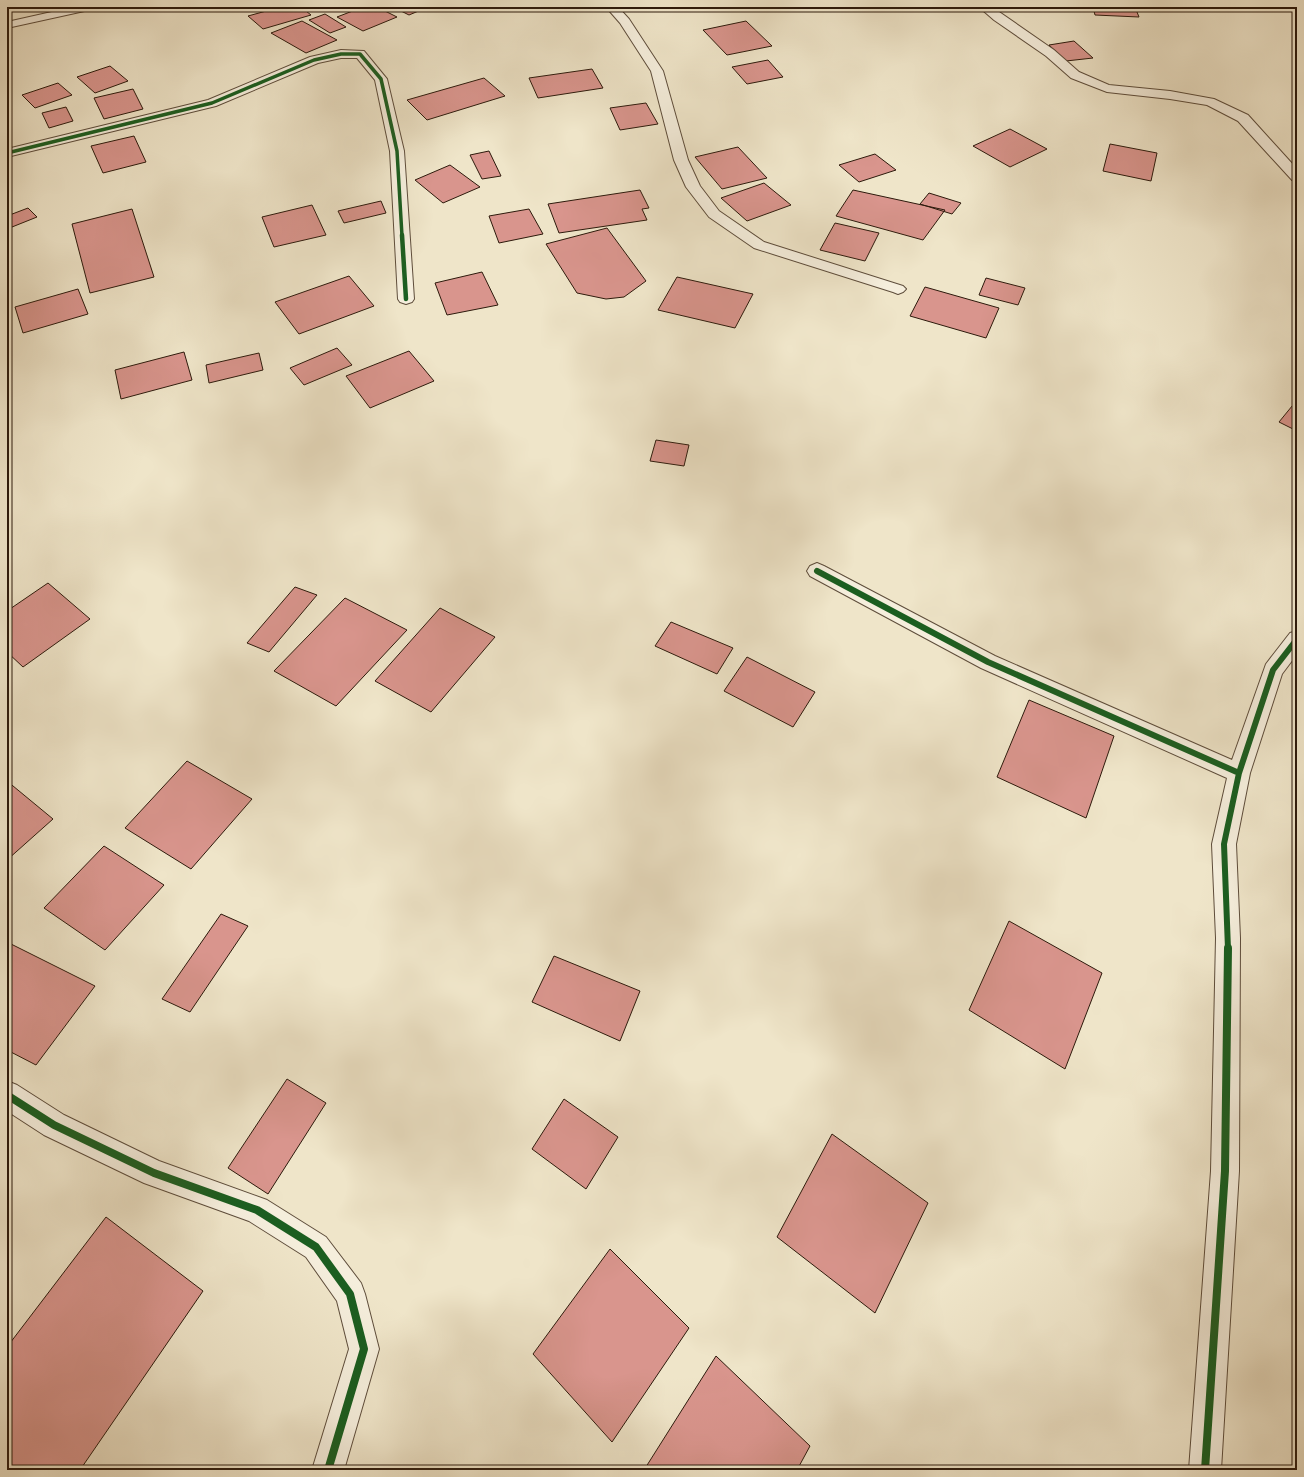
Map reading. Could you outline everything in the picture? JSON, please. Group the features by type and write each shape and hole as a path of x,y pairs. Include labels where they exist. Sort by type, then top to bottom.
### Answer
{"street":[{"path":"7,25 89,7"},
{"path":"612,7 625,21 657,71 681,160 692,187 714,214 759,245 898,289"},
{"path":"985,7 998,18 1050,54 1075,75 1106,88 1170,95 1210,102 1242,118 1297,177"},
{"path":"7,153 212,102 314,60 341,54 360,54 380,79 397,151 406,299"},
{"path":"817,571 988,662 1239,773"},
{"path":"1205,1470 1226,1172 1228,938 1224,844 1239,773 1273,670 1297,639"},
{"path":"7,1095 54,1125 154,1173 258,1210 316,1247 350,1294 364,1349 328,1470"}],"building":[{"path":"281,7 301,7 311,15 263,29 248,16"},
{"path":"363,7 377,7 397,17 363,31 337,17"},
{"path":"393,7 428,7 409,15"},
{"path":"1093,7 1135,7 1139,17 1095,15"},
{"path":"325,14 346,27 330,33 309,20"},
{"path":"302,21 337,40 306,53 271,33"},
{"path":"746,21 772,46 727,55 703,30"},
{"path":"1074,41 1093,58 1066,61 1049,45"},
{"path":"768,60 783,77 747,84 732,67"},
{"path":"110,66 128,81 95,93 77,77"},
{"path":"592,69 603,88 538,98 529,78"},
{"path":"484,78 505,96 427,120 407,100"},
{"path":"58,83 72,95 35,108 22,95"},
{"path":"133,89 143,109 104,119 94,98"},
{"path":"646,103 658,124 620,130 610,108"},
{"path":"66,107 73,121 49,128 42,113"},
{"path":"1010,129 1047,149 1010,167 973,146"},
{"path":"134,136 146,162 103,173 91,146"},
{"path":"1110,144 1157,153 1151,181 1103,171"},
{"path":"738,147 767,178 722,189 695,157"},
{"path":"489,151 501,176 482,179 470,155"},
{"path":"875,154 896,170 859,182 839,165"},
{"path":"450,165 480,187 443,203 415,180"},
{"path":"764,183 791,205 747,221 721,198"},
{"path":"640,190 649,208 642,209 647,220 559,233 548,204"},
{"path":"853,190 945,210 923,240 836,216"},
{"path":"929,193 961,203 952,214 920,204"},
{"path":"381,201 386,213 344,223 338,211"},
{"path":"312,205 326,235 274,247 262,217"},
{"path":"28,208 37,217 7,229 7,216"},
{"path":"132,209 154,277 90,293 72,224"},
{"path":"529,209 543,234 499,243 489,216"},
{"path":"835,223 879,233 865,261 820,250"},
{"path":"607,228 646,281 624,297 606,299 577,293 546,244"},
{"path":"482,272 498,305 447,315 435,283"},
{"path":"349,276 374,306 299,334 275,302"},
{"path":"677,277 753,294 735,328 658,310"},
{"path":"986,278 1025,288 1018,305 979,295"},
{"path":"925,287 999,308 986,338 910,316"},
{"path":"78,289 88,314 23,333 15,307"},
{"path":"337,348 352,365 304,385 290,368"},
{"path":"409,351 434,381 370,408 346,376"},
{"path":"184,352 192,380 121,399 115,370"},
{"path":"259,353 263,370 209,383 206,365"},
{"path":"1297,400 1297,431 1279,422"},
{"path":"656,440 689,445 684,466 650,461"},
{"path":"48,583 90,619 23,667 7,652 7,611"},
{"path":"295,587 317,595 269,652 247,643"},
{"path":"345,598 407,630 336,706 274,671"},
{"path":"440,608 495,637 431,712 375,681"},
{"path":"671,622 733,648 717,674 655,646"},
{"path":"747,657 815,692 793,727 724,691"},
{"path":"1029,700 1114,736 1086,818 997,777"},
{"path":"1295,710 1297,711 1297,762 1296,762"},
{"path":"187,761 252,799 191,869 125,828"},
{"path":"7,781 53,819 7,860"},
{"path":"104,846 164,885 105,950 44,908"},
{"path":"221,914 248,926 190,1012 162,999"},
{"path":"1009,921 1102,973 1065,1069 969,1010"},
{"path":"7,942 95,986 36,1065 7,1050"},
{"path":"554,956 640,991 620,1041 532,1002"},
{"path":"287,1079 326,1103 268,1194 228,1168"},
{"path":"564,1099 618,1137 586,1189 532,1149"},
{"path":"832,1134 928,1203 875,1313 777,1237"},
{"path":"106,1217 203,1291 80,1470 7,1470 7,1347"},
{"path":"610,1249 689,1328 612,1442 533,1354"},
{"path":"716,1356 810,1446 797,1470 644,1470"}],"cycle path":[{"path":"7,153 212,103 314,60 341,54 360,54 381,79 397,151 406,299"},
{"path":"817,571 988,662 1239,773"},
{"path":"1205,1470 1225,1171 1228,938 1224,844 1239,773 1273,670 1297,639"},
{"path":"7,1095 54,1125 154,1173 257,1210 316,1247 350,1294 364,1349 328,1470"}]}
